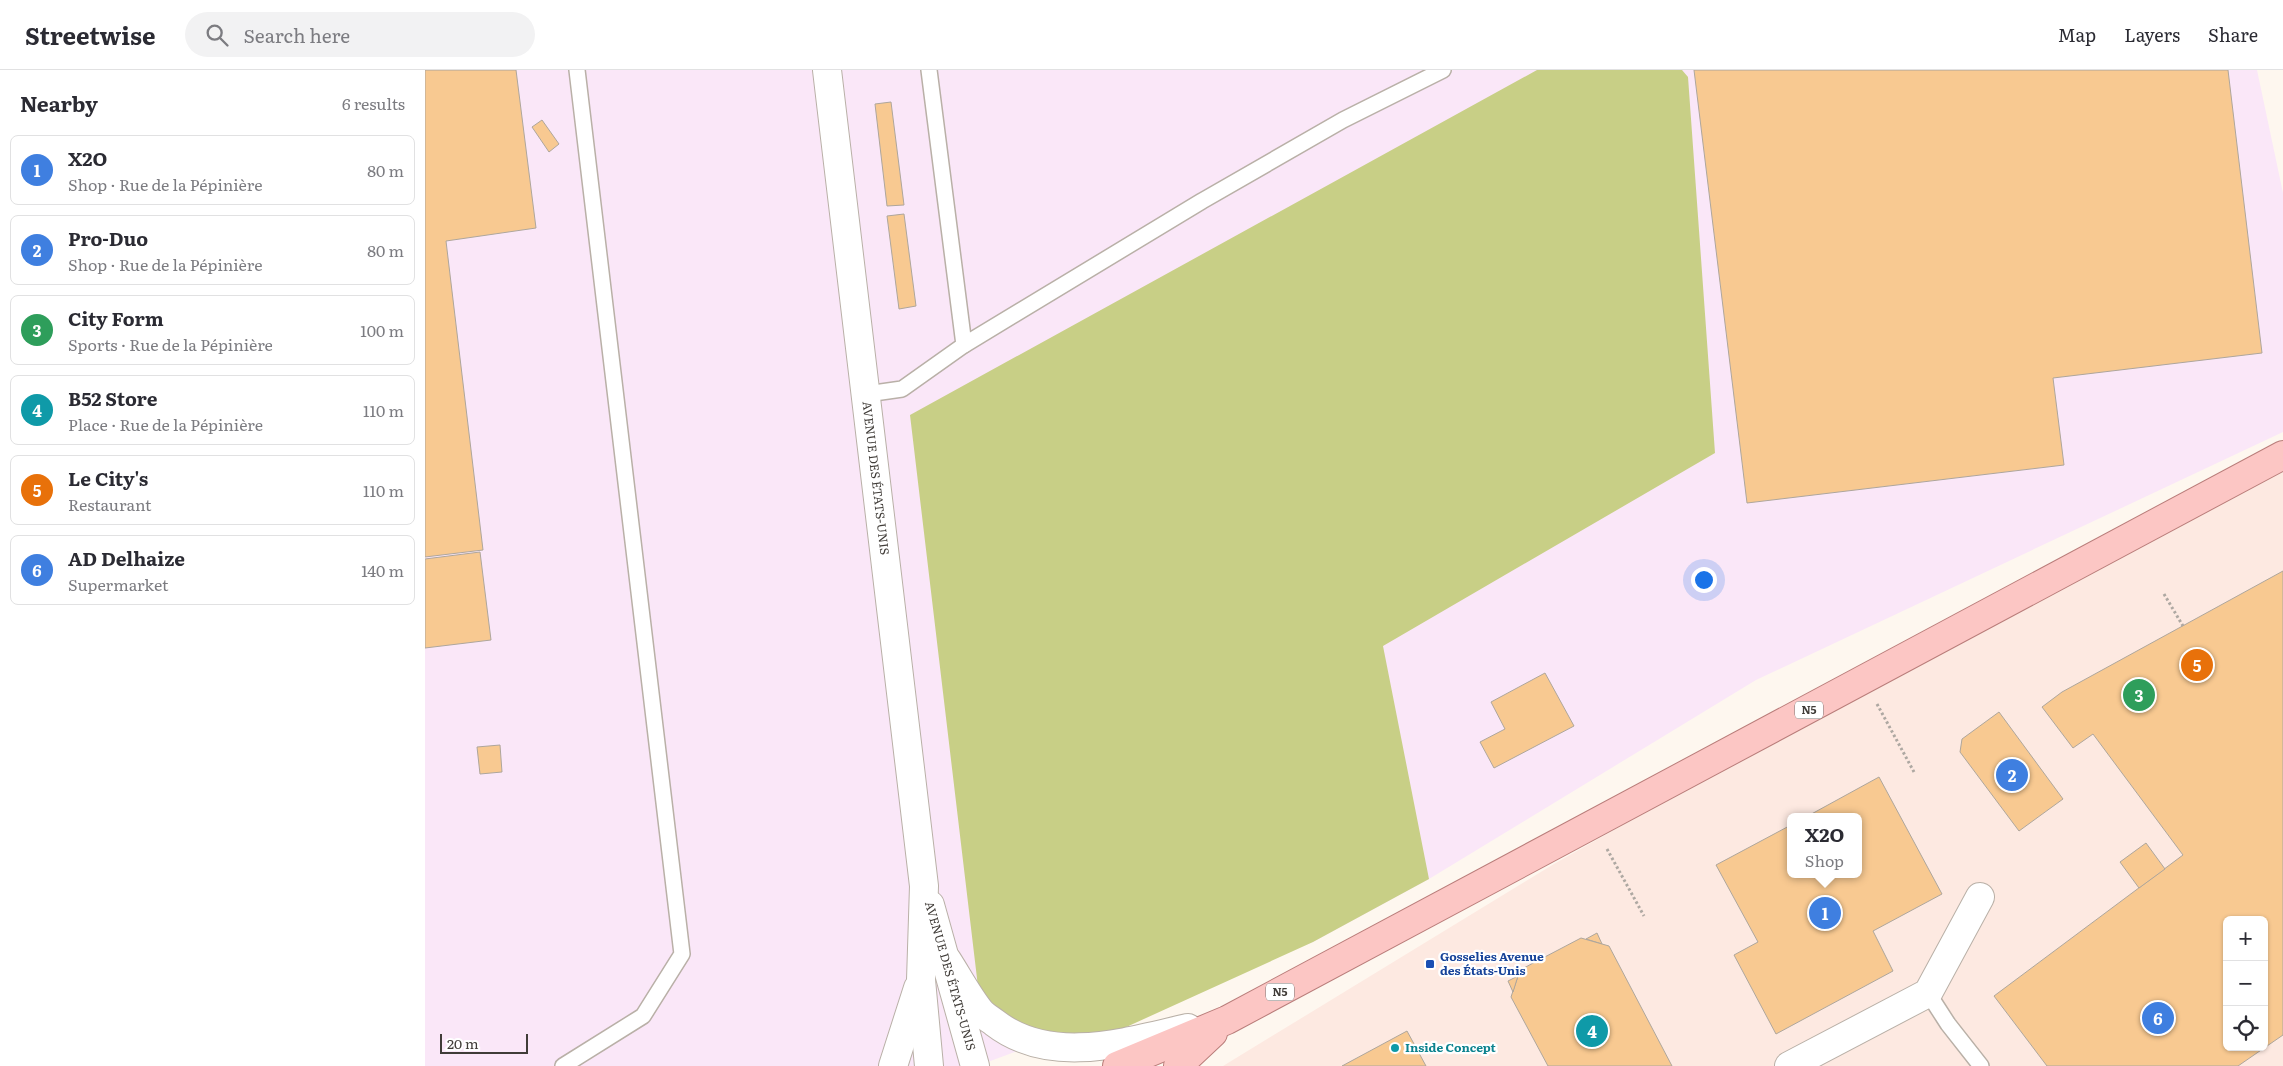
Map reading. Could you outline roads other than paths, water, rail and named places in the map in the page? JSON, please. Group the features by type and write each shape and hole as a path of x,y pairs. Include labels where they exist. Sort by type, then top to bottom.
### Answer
{"main road":[{"name":"N5","path":"1117,1066 1227,1020 2283,455"},
{"name":"N5","path":"1178,1066 1227,1020"}],"street":[{"name":"AVENUE DES ÉTATS-UNIS","path":"827,70 924,886 921,980 929,1066"},
{"name":"AVENUE DES ÉTATS-UNIS","path":"924,886 947,960 975,1066"},
{"path":"1789,1066 1928,993 1980,897"},
{"path":"947,960 981,1012 1005,1031 1030,1043 1053,1047 1098,1048 1227,1020"},
{"path":"893,1066 921,980"}],"lane":[{"path":"563,1066 643,1016 682,954 577,70"},
{"path":"929,70 964,345"},
{"path":"867,394 902,389 964,345 1326,130 1443,70"},
{"path":"1928,993 1948,1024 1981,1066"}],"place":[{"name":"Le City's","path":"2197,665"},
{"name":"City Form","path":"2139,695"},
{"name":"Pro-Duo","path":"2012,775"},
{"name":"X2O","path":"1825,913"},
{"name":"Gosselies Avenue des États-Unis","path":"1430,964"},
{"name":"AD Delhaize","path":"2158,1018"},
{"name":"B52 Store","path":"1592,1031"},
{"name":"Inside Concept","path":"1395,1048"}]}
